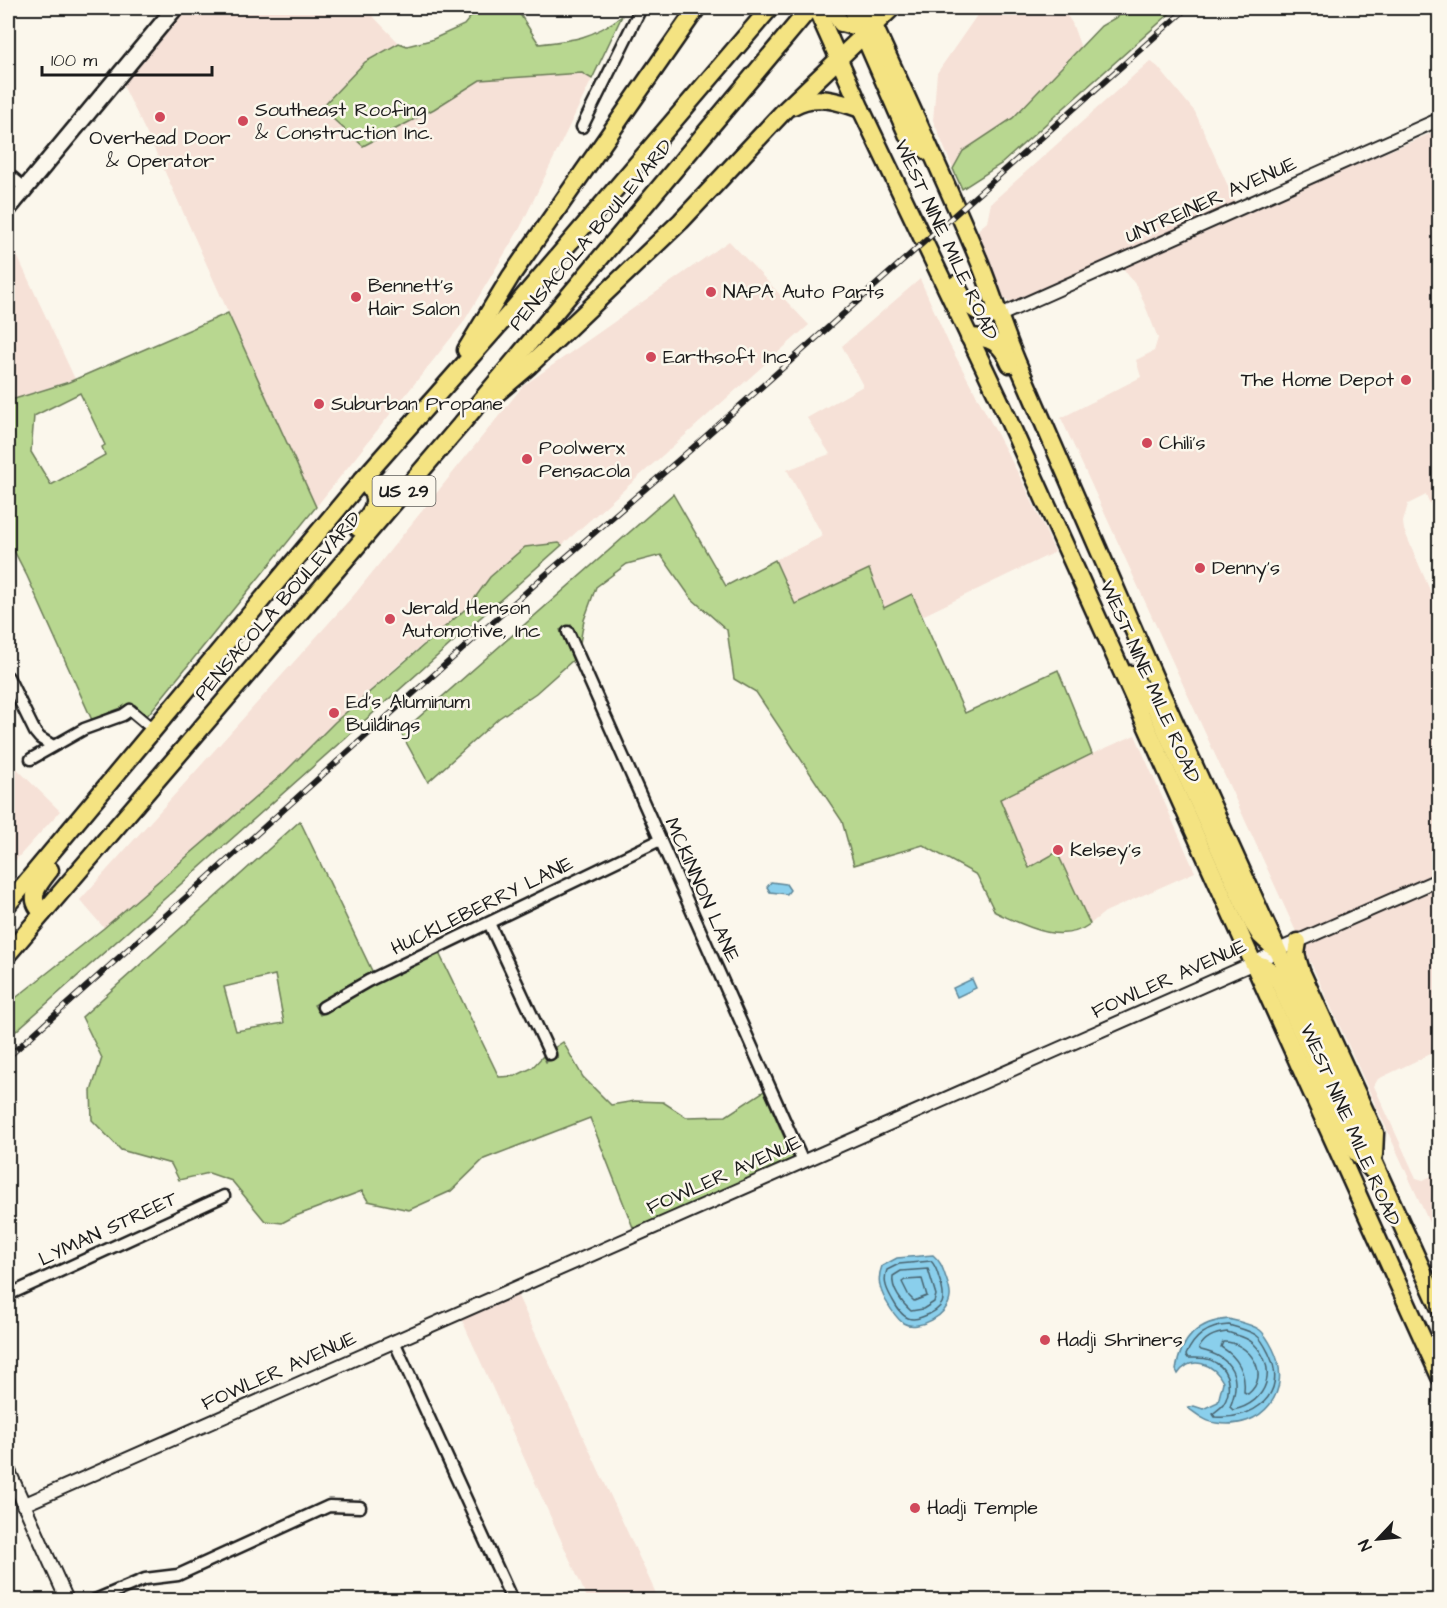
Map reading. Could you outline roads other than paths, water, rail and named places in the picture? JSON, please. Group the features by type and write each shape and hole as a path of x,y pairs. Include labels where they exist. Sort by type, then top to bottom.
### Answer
{"main road":[{"path":"8,209 175,8"},
{"path":"446,383 511,276 697,8"},
{"name":"PENSACOLA BOULEVARD","path":"8,904 362,480 512,310 770,8"},
{"name":"PENSACOLA BOULEVARD","path":"8,954 464,422 810,8"},
{"name":"WEST NINE MILE ROAD","path":"816,8 923,242 930,252 999,399 1438,1371"},
{"path":"831,8 841,23 865,28"},
{"path":"852,8 865,28"},
{"path":"865,28 866,8"},
{"path":"464,422 529,366 655,246 865,28 886,15 892,8"},
{"name":"WEST NINE MILE ROAD","path":"865,28 908,136 933,155 981,266 998,316 1155,679 1440,1309"},
{"path":"784,111 805,99 838,100 861,109"},
{"path":"930,252 949,268 962,299 983,315 998,316"},
{"path":"969,337 985,337 1001,348 1007,356 1041,441 1048,449 1056,452"},
{"path":"304,607 321,571 364,522 373,508 375,498 372,490 362,480"},
{"path":"1108,641 1155,707 1260,936 1279,951"},
{"path":"43,912 34,901 37,886 99,814 110,782"},
{"path":"1298,942 1296,954 1301,971 1375,1133 1374,1162"},
{"path":"1254,963 1272,970 1354,1150 1384,1185"}],"street":[{"path":"582,127 641,8"},
{"name":"UNTREINER AVENUE","path":"998,316 1440,119"},
{"path":"8,174 25,188"},
{"name":"MCKINNON LANE","path":"568,632 803,1162"},
{"path":"8,677 35,732 39,738 53,746"},
{"path":"31,759 84,729 123,715 130,710 154,729"},
{"name":"HUCKLEBERRY LANE","path":"322,1007 368,981 660,840"},
{"name":"FOWLER AVENUE","path":"23,1505 1440,879"},
{"path":"489,923 550,1054"},
{"name":"LYMAN STREET","path":"8,1295 224,1196"},
{"path":"394,1341 512,1600"},
{"path":"8,1469 67,1600"},
{"path":"95,1600 145,1579 178,1575 328,1506 360,1507"}],"water":[{"path":"771,882 786,884 790,890 787,894 770,892 767,887"},
{"path":"972,979 976,988 957,997 953,988"},
{"path":"933,1255 940,1264 948,1283 950,1295 948,1304 939,1316 932,1320 917,1325 903,1323 891,1310 879,1284 882,1266 897,1258"},
{"path":"1229,1319 1253,1326 1264,1334 1273,1349 1279,1379 1270,1405 1247,1421 1233,1424 1209,1421 1188,1408 1194,1406 1203,1409 1218,1402 1223,1382 1214,1370 1196,1363 1189,1364 1178,1374 1176,1370 1182,1349 1193,1333 1208,1323"}],"railway":[{"path":"8,1057 543,577 696,445 1187,8"}],"place":[{"name":"Overhead Door & Operator","path":"160,117"},
{"name":"Southeast Roofing & Construction Inc.","path":"243,121"},
{"name":"NAPA Auto Parts","path":"711,292"},
{"name":"Bennett's Hair Salon","path":"356,297"},
{"name":"Earthsoft Inc","path":"651,357"},
{"name":"The Home Depot","path":"1406,380"},
{"name":"Suburban Propane","path":"319,404"},
{"name":"Chili's","path":"1147,443"},
{"name":"Poolwerx Pensacola","path":"527,459"},
{"name":"Denny's","path":"1200,568"},
{"name":"Jerald Henson Automotive, Inc","path":"390,619"},
{"name":"Ed's Aluminum Buildings","path":"334,713"},
{"name":"Kelsey's","path":"1058,850"},
{"name":"Hadji Shriners","path":"1045,1340"},
{"name":"Hadji Temple","path":"915,1508"}]}
